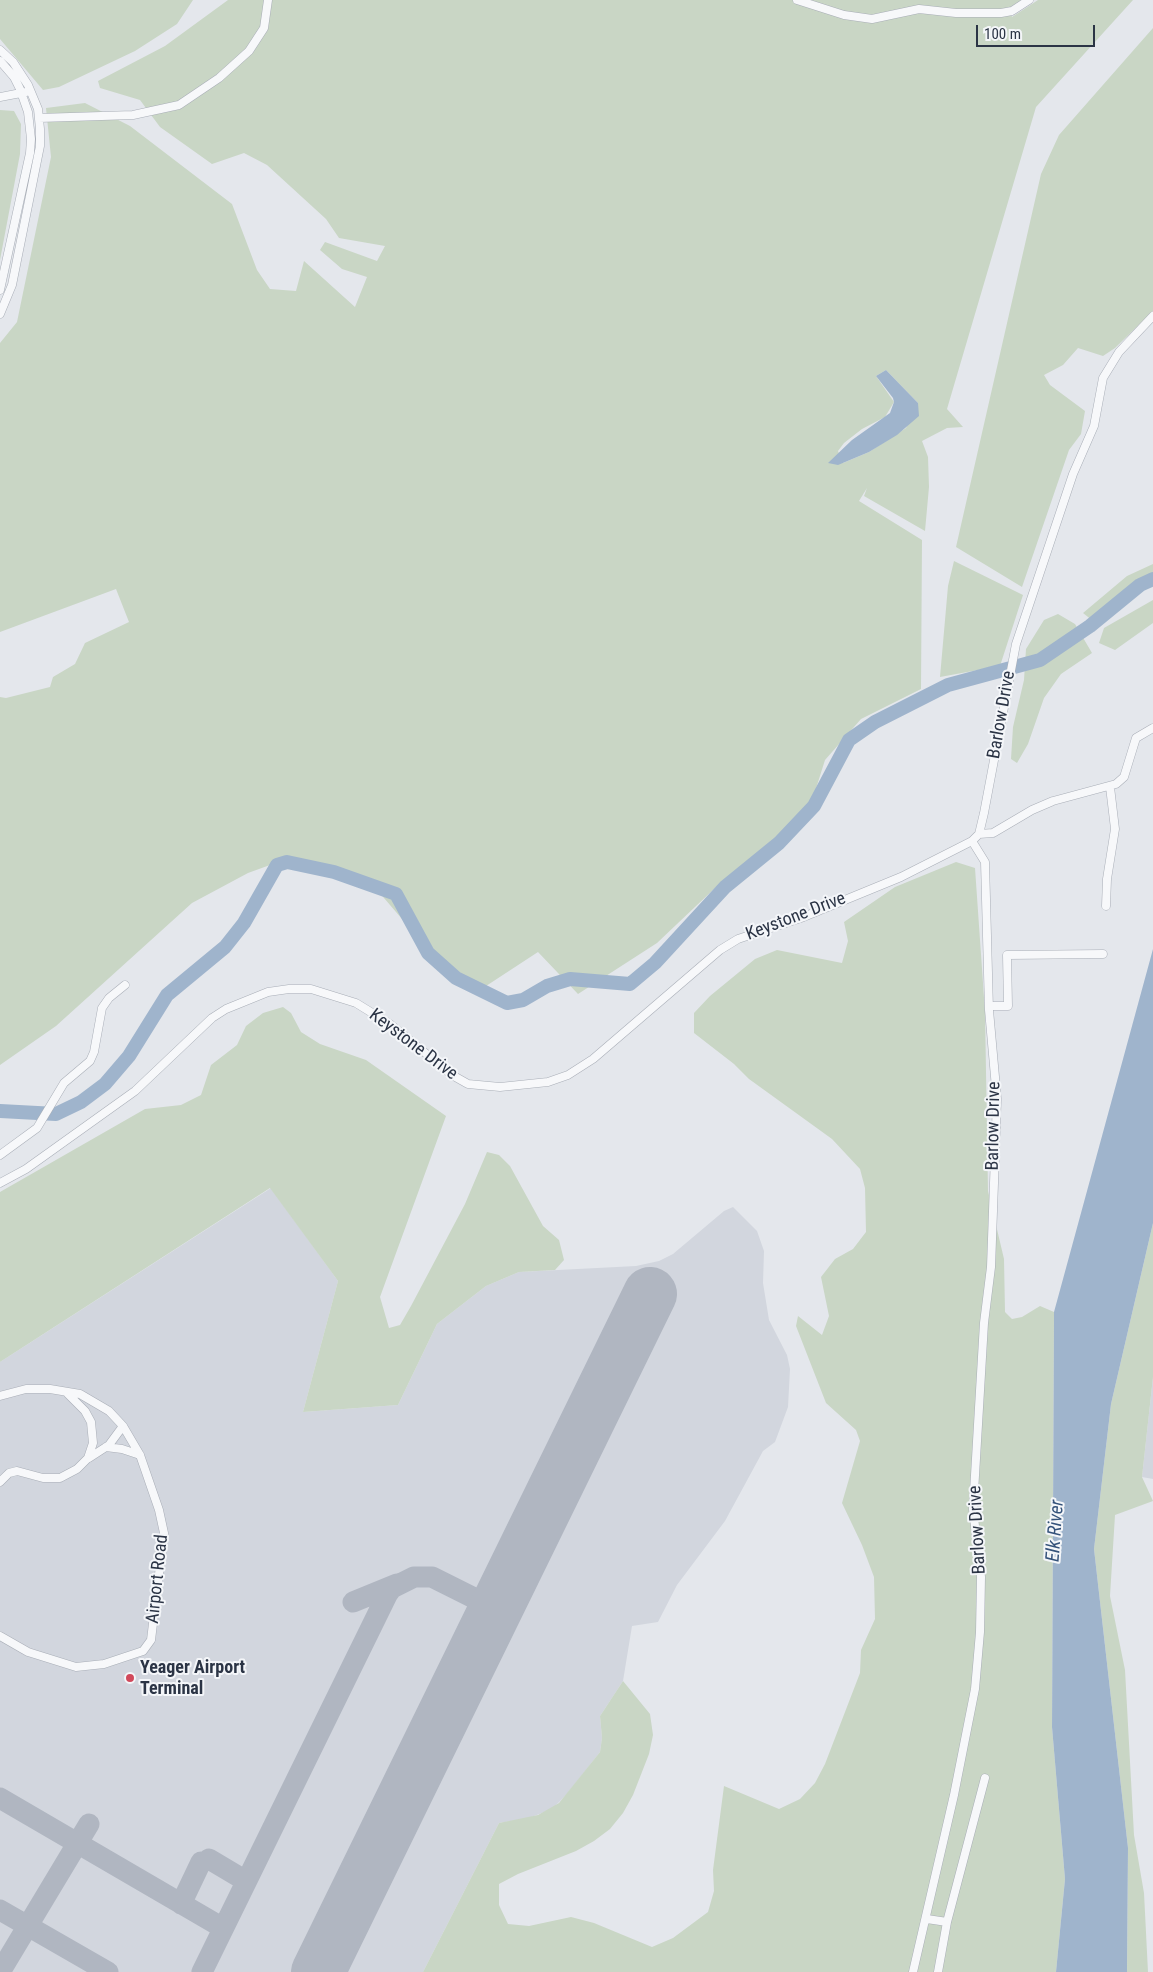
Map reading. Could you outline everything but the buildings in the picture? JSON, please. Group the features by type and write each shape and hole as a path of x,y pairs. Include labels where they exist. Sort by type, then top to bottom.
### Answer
{"street":[{"path":"39,118 133,115 179,105 219,78 249,51 264,28 268,0"},
{"path":"797,0 844,15 872,19 919,9 956,13 1000,14 1012,11 1030,0"},
{"path":"0,50 21,73 31,91 39,118 40,146 14,276 0,314"},
{"path":"0,61 14,77 22,92 31,124 30,153 0,290"},
{"path":"0,97 31,91"},
{"name":"Barlow Drive","path":"979,834 1014,652 1070,483 1094,426 1103,378 1119,352 1153,316"},
{"path":"972,841 979,834 993,833 1032,810 1053,801 1110,787 1124,777 1136,738 1145,730 1153,728"},
{"path":"1106,906 1107,878 1115,829 1110,787"},
{"name":"Barlow Drive","path":"913,1972 927,1919 975,1689 980,1632 981,1577 973,1509 982,1350 991,1267 997,1100 989,1006 985,862 972,841"},
{"name":"Keystone Drive","path":"0,1183 26,1169 135,1091 212,1018 226,1009 268,992 289,988 311,989 356,1003 390,1024 452,1075 468,1084 500,1087 548,1082 568,1075 593,1059 720,950 738,939 801,918 901,877 972,841"},
{"path":"989,1006 1008,1006 1008,955 1103,954"},
{"path":"0,1155 32,1132 43,1120 64,1083 93,1057 102,1008 109,998 125,985"},
{"name":"Airport Road","path":"0,1396 14,1391 39,1388 68,1394 80,1394 90,1398 108,1411 124,1426 140,1454 160,1510 164,1534 151,1635 147,1648 112,1662 90,1667 76,1667 28,1652 0,1636"},
{"path":"68,1394 85,1410 91,1422 93,1443 88,1458"},
{"path":"0,1482 8,1474 18,1471 43,1478 60,1478 77,1469 88,1458 106,1447 124,1426"},
{"path":"106,1447 140,1454"},
{"path":"938,1972 947,1922 985,1778"},
{"path":"927,1919 947,1922"}],"shaded area":[{"path":"271,1188 338,1281 303,1412 398,1405 437,1324 486,1286 519,1272 636,1266 659,1261 673,1254 724,1211 733,1207 757,1231 764,1251 763,1283 769,1320 787,1355 790,1369 788,1407 775,1442 763,1451 725,1521 677,1585 658,1622 632,1626 623,1681 600,1716 602,1738 600,1752 567,1794 552,1809 529,1818 499,1823 423,1972 0,1972 0,1362"},
{"path":"1153,1377 1153,1479 1142,1477"}],"green space":[{"path":"0,0 193,0 177,24 135,51 59,87 43,90 0,39"},
{"path":"228,0 1025,0 1010,9 1012,17 1038,0 1133,0 1036,107 947,409 963,427 947,428 922,441 928,457 929,487 925,531 864,496 867,488 859,501 922,540 921,689 861,719 825,760 813,798 787,832 715,888 657,943 578,994 538,952 483,988 437,966 414,933 372,884 335,871 281,861 248,873 192,903 56,1026 0,1065 0,697 6,698 50,687 53,677 75,664 85,643 129,622 116,589 0,632 0,343 17,322 51,157 46,108 85,103 130,126 232,204 257,270 270,289 296,291 304,261 355,307 367,277 342,269 320,250 325,242 377,261 385,246 339,238 326,219 267,165 244,153 212,164 160,127 140,100 100,88 98,81 165,46","holes":["886,370 918,403 906,428 869,452 843,463 838,451 844,443 862,429 885,417 894,402 876,376"]},
{"path":"1153,28 1153,311 1115,348 1103,356 1078,348 1063,365 1044,375 1050,385 1085,411 1081,434 1069,450 1022,587 956,547 1041,174 1059,135"},
{"path":"0,110 14,111 21,124 20,154 0,260"},
{"path":"954,561 1023,595 1000,666 940,677 948,586"},
{"path":"1153,564 1153,575 1122,594 1093,621 1083,613 1127,576"},
{"path":"1153,600 1153,623 1115,650 1099,643 1104,628"},
{"path":"1058,614 1075,624 1092,653 1061,674 1044,698 1028,744 1017,763 1011,759 1013,727 1024,680 1026,649 1044,620"},
{"path":"956,862 975,868 985,1012 988,1191 1004,1259 1005,1312 1012,1319 1022,1317 1040,1306 1054,1312 1052,1727 1065,1879 1056,1972 423,1972 499,1823 538,1815 559,1803 600,1752 602,1738 600,1716 623,1681 650,1714 653,1735 649,1754 633,1795 623,1813 610,1829 594,1841 576,1851 518,1874 499,1884 499,1905 508,1924 529,1926 571,1917 594,1923 652,1947 673,1938 708,1912 714,1891 713,1870 724,1786 779,1809 800,1799 815,1783 825,1764 860,1673 861,1650 875,1619 874,1577 862,1545 842,1503 860,1441 856,1430 826,1403 796,1326 798,1316 822,1335 829,1316 821,1277 835,1259 853,1249 866,1232 865,1188 860,1169 832,1139 749,1079 734,1064 694,1033 694,1013 710,996 755,959 777,950 842,963 848,941 844,922 895,887"},
{"path":"283,1007 291,1013 301,1032 320,1044 366,1060 446,1116 380,1297 389,1328 400,1325 411,1306 465,1204 487,1152 499,1155 510,1166 543,1226 559,1240 564,1260 555,1270 519,1272 486,1286 437,1324 398,1405 303,1412 338,1281 270,1188 0,1362 0,1192 145,1109 181,1105 201,1095 211,1065 237,1045 246,1026 263,1013"},
{"path":"1153,1223 1153,1377 1142,1477 1153,1501 1115,1515 1110,1596 1125,1670 1134,1835 1144,1893 1148,1972 1127,1972 1128,1848 1094,1549 1111,1404"}],"water":[{"path":"886,370 918,403 919,416 897,435 869,452 838,465 828,463 852,440 890,413 894,402 893,398 876,376"},
{"name":"Elk River","path":"1153,949 1153,1223 1111,1404 1094,1549 1128,1848 1127,1972 1056,1972 1065,1879 1052,1727 1054,1312"}],"waterway":[{"path":"0,1111 56,1114 81,1102 105,1084 129,1056 167,995 225,947 244,923 277,865 287,862 334,872 396,894 428,953 456,978 507,1003 523,1000 547,986 570,979 630,984 655,963 725,887 779,843 814,806 849,740 875,722 948,685 1040,660 1090,626 1140,585 1153,579"}],"taxiway":[{"path":"202,1972 392,1588 414,1577 432,1577 496,1609"},
{"path":"353,1602 397,1584"},
{"path":"0,1798 223,1928"},
{"path":"0,1972 89,1824"},
{"path":"209,1859 246,1881"},
{"path":"181,1904 201,1862"},
{"path":"0,1910 108,1972"}],"runway":[{"path":"318,1972 650,1294"}],"place":[{"name":"Yeager Airport Terminal","path":"130,1678"}]}
